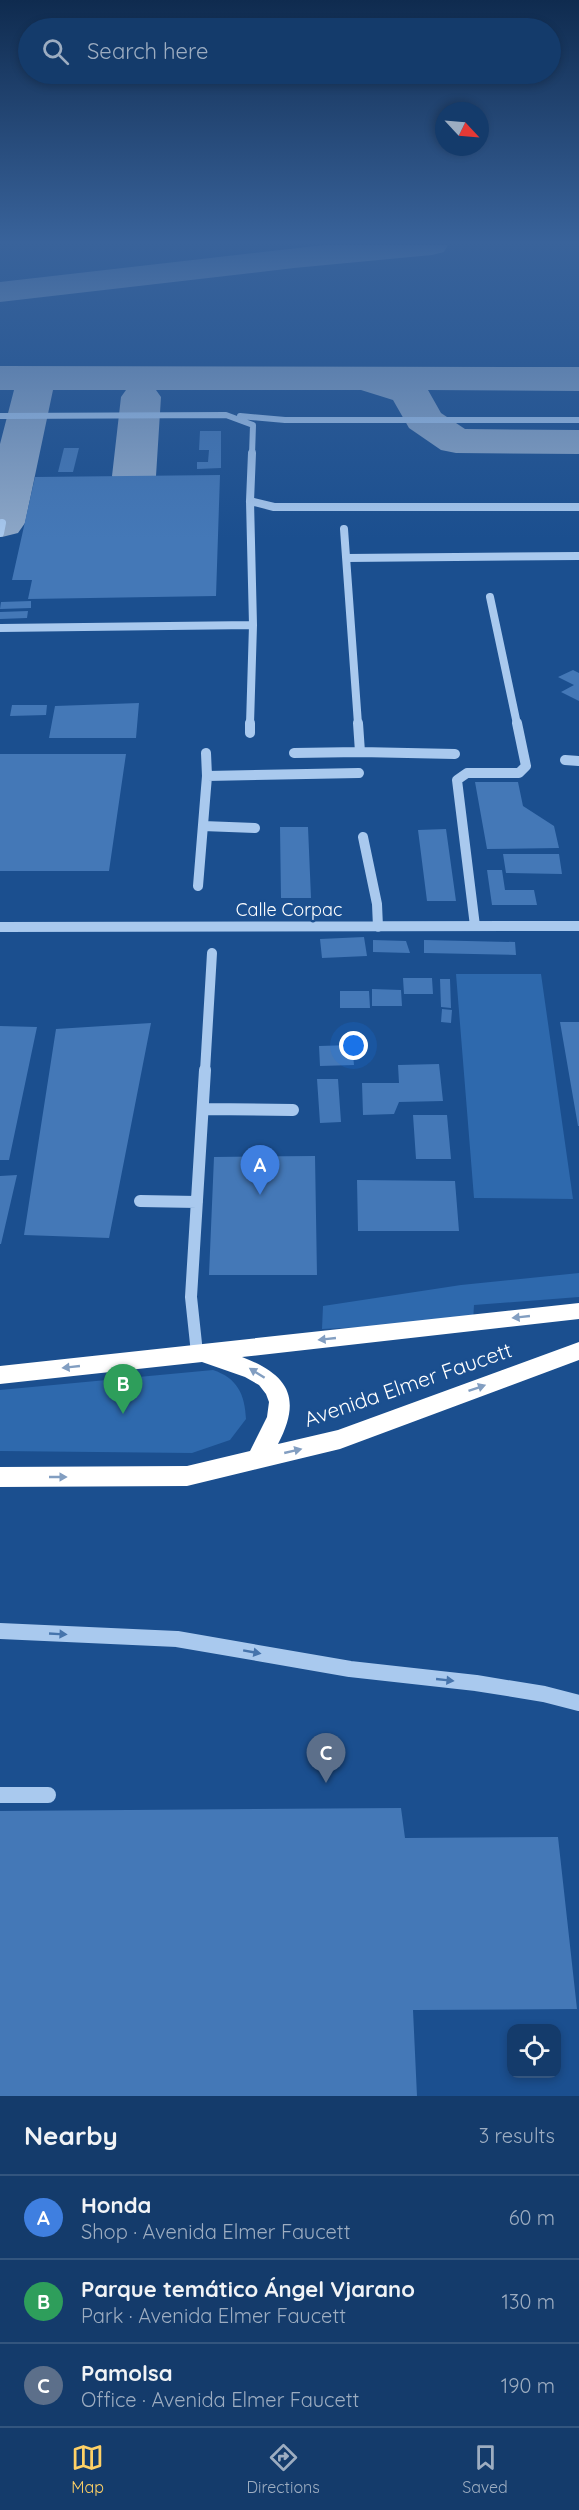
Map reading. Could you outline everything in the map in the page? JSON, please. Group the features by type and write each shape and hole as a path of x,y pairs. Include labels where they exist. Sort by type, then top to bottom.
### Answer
{"highway":[{"name":"Avenida Elmer Faucett","path":"0,1375 579,1311"},
{"name":"Avenida Elmer Faucett","path":"0,1477 187,1476 340,1439 579,1351"},
{"path":"197,1353 243,1365 268,1380 276,1389 280,1402 279,1416 274,1433 258,1458"}],"street":[{"path":"226,415 243,419 254,428 250,501 253,625 250,733"},
{"path":"0,416 226,415 285,420 579,420"},
{"path":"250,501 274,507 579,507"},
{"path":"0,533 2,523"},
{"path":"344,529 360,752"},
{"path":"347,558 579,556"},
{"path":"475,926 457,780 467,773 519,773 526,766 490,597"},
{"path":"0,628 253,625"},
{"path":"198,886 207,776 206,753"},
{"path":"294,753 455,754"},
{"path":"565,760 579,760"},
{"path":"207,776 359,773"},
{"path":"203,826 255,828"},
{"path":"363,837 377,904 378,927"},
{"name":"Calle Corpac","path":"0,927 579,926"},
{"path":"197,1353 191,1304 212,952"},
{"path":"202,1109 293,1110"},
{"path":"140,1202 197,1202"},
{"path":"0,1631 177,1639 350,1669 476,1683 544,1694 579,1703"},
{"path":"0,1795 48,1796"}],"shaded area":[{"path":"456,974 541,974 573,1199 474,1198"},
{"path":"579,1273 579,1297 474,1305 473,1322 322,1329 323,1306 461,1285"},
{"path":"213,1370 234,1382 244,1402 246,1419 230,1440 192,1453 0,1451 0,1390"}],"building":[{"path":"200,431 221,431 221,468 197,469 197,462 208,462 209,450 199,450"},
{"path":"64,448 79,448 73,472 58,472"},
{"path":"220,475 216,596 28,599 32,580 12,580 35,477"},
{"path":"31,601 31,608 0,609 1,602"},
{"path":"28,611 27,618 0,619 0,612"},
{"path":"573,670 579,673 579,701 561,692 574,685 558,677"},
{"path":"139,703 136,738 49,738 55,706"},
{"path":"12,705 47,705 46,715 10,716"},
{"path":"0,754 126,754 109,871 0,871"},
{"path":"475,782 518,782 523,806 554,826 559,848 487,849"},
{"path":"280,827 308,827 311,898 281,898"},
{"path":"446,829 456,901 427,901 418,830"},
{"path":"503,854 559,854 562,874 506,873"},
{"path":"487,870 502,870 505,890 534,890 537,905 492,905"},
{"path":"364,937 367,956 322,958 320,939"},
{"path":"373,940 406,941 410,953 373,952"},
{"path":"424,940 515,942 516,955 424,953"},
{"path":"403,978 432,978 433,994 404,994"},
{"path":"440,979 450,979 451,1008 441,1007"},
{"path":"372,989 401,990 402,1006 372,1006"},
{"path":"340,991 369,991 370,1008 340,1008"},
{"path":"442,1009 452,1010 451,1023 441,1022"},
{"path":"560,1022 579,1022 579,1126 578,1126"},
{"path":"151,1023 109,1238 24,1235 56,1029"},
{"path":"0,1026 37,1027 9,1160 0,1160"},
{"path":"352,1045 354,1065 320,1066 319,1046"},
{"path":"439,1064 443,1101 399,1102 394,1114 363,1115 362,1083 399,1083 398,1065"},
{"path":"317,1079 338,1079 341,1122 320,1123"},
{"path":"413,1115 447,1115 451,1159 416,1159"},
{"path":"315,1156 317,1275 209,1275 214,1157"},
{"path":"17,1175 1,1244 0,1244 0,1176"},
{"path":"357,1180 455,1181 459,1231 358,1231"},
{"path":"401,1808 405,1838 558,1837 577,2009 413,2010 417,2096 0,2096 0,1811"}],"taxiway":[{"path":"0,378 31,378"},
{"path":"2,523 34,389 31,378"},
{"path":"31,378 361,379"},
{"path":"361,379 579,379"},
{"path":"361,379 407,392 416,401 423,419 456,441 579,442"},
{"path":"134,476 141,397"}],"place":[{"name":"Honda","path":"260,1195"},
{"name":"Parque temático Ángel Vjarano","path":"123,1414"},
{"name":"Pamolsa","path":"326,1783"}]}
